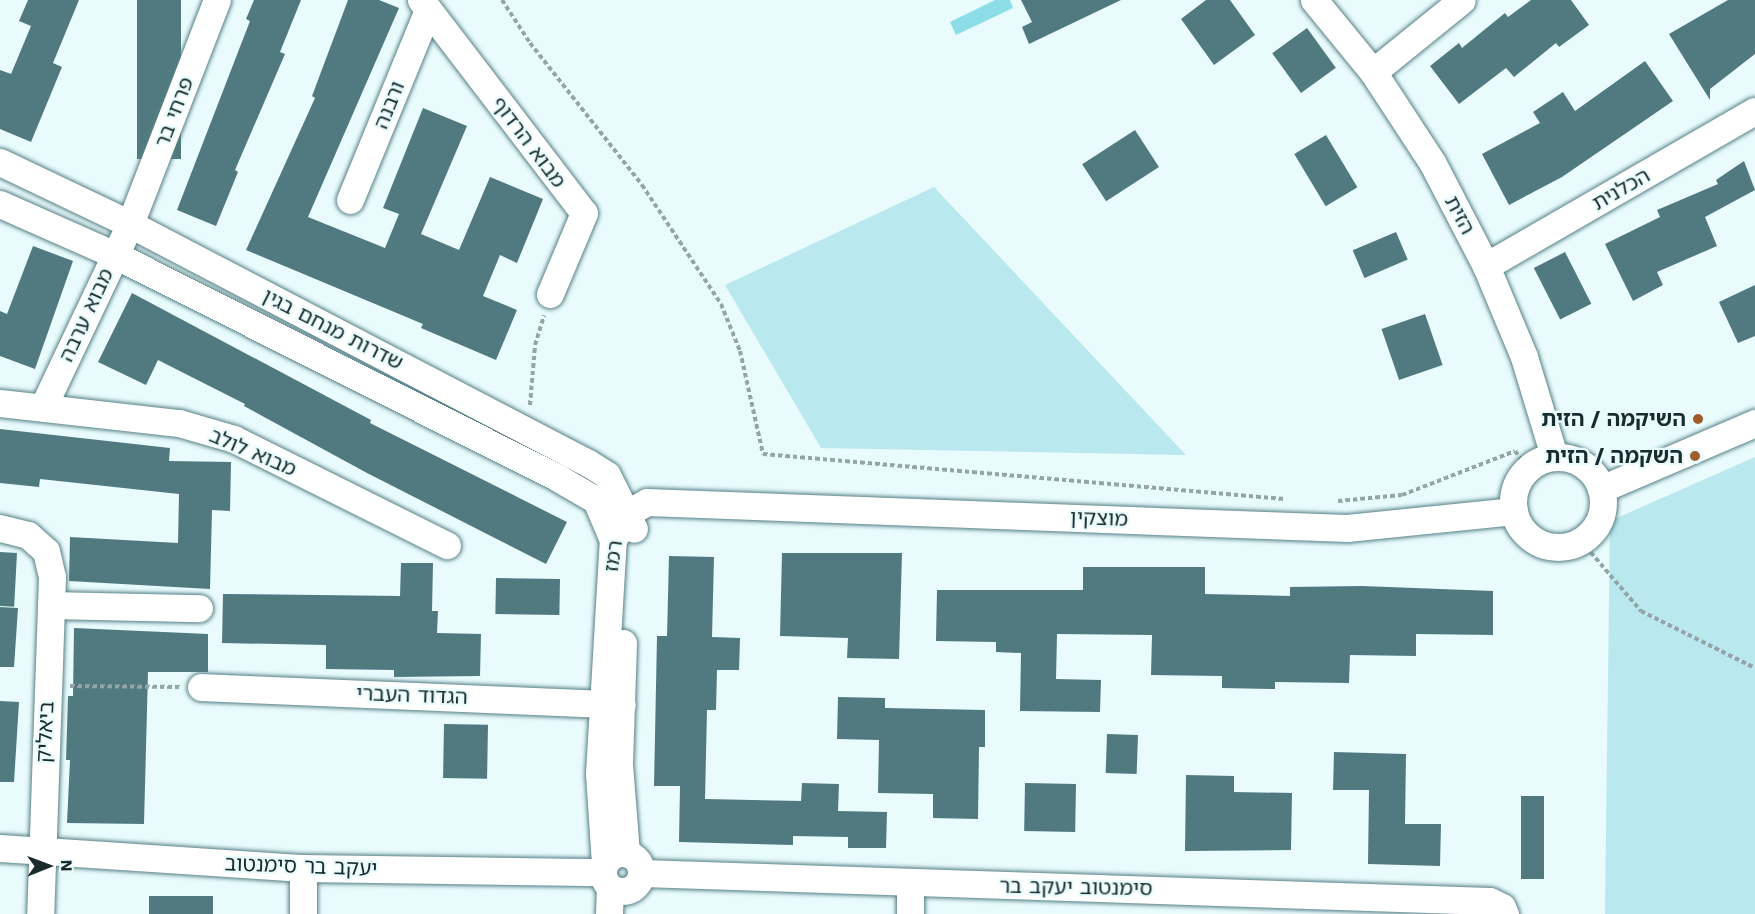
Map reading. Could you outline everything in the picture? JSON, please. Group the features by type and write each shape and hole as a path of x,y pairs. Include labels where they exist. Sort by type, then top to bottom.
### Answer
{"street":[{"name":"פרחי בר","path":"130,224 217,0"},
{"name":"הזית","path":"1314,0 1373,72 1432,162 1486,266 1524,357 1554,456"},
{"path":"1373,72 1462,0"},
{"name":"ורבנה","path":"350,200 425,5"},
{"name":"מבוא הרדוף","path":"425,5 584,213 550,294"},
{"name":"הכלנית","path":"1486,266 1755,111"},
{"name":"שדרות מנחם בגין","path":"0,162 130,224 522,428 607,475 625,528"},
{"name":"שדרות מנחם בגין","path":"0,204 115,255 583,492 596,500 625,528"},
{"name":"מבוא ערבה","path":"43,406 130,224"},
{"name":"מבוא לולב","path":"0,403 179,423 234,439 447,546"},
{"path":"1601,489 1755,423"},
{"path":"1554,456 1574,459 1589,468 1601,489 1603,500 1598,522 1581,541 1570,545 1543,544 1530,537 1514,511 1514,495 1528,469 1554,456"},
{"name":"רמז","path":"616,877 599,773 624,620 630,544 625,528 683,500"},
{"name":"מוצקין","path":"683,500 1347,528 1514,511"},
{"name":"ביאליק","path":"0,528 28,535 46,551 52,577 40,851 40,914"},
{"path":"51,605 199,608"},
{"name":"הגדוד העברי","path":"201,687 612,704"},
{"name":"יעקב בר סימנטוב","path":"0,848 303,868 616,877"},
{"path":"303,868 303,914"},
{"name":"סימנטוב יעקב בר","path":"616,877 910,884 1183,902 1490,901 1502,907 1505,914"},
{"path":"910,884 910,914"}],"path":[{"path":"502,0 530,43 642,185 721,304 740,351 764,454 1289,499"},
{"path":"522,428 529,414 535,345 550,294"},
{"path":"1335,501 1402,495 1515,452 1528,469"},
{"path":"1581,541 1641,611 1755,668"},
{"path":"47,686 201,687"}],"shaded area":[{"path":"995,0 1010,0 1013,8 956,35 950,22"},
{"path":"934,187 1186,455 821,448 725,285"},
{"path":"1755,457 1755,914 1605,914 1610,521"}],"building":[{"path":"28,0 79,0 53,63 62,67 31,142 0,129 0,70 11,74 31,26 19,21"},
{"path":"137,0 181,0 181,159 137,159"},
{"path":"254,0 301,0 280,52 285,54 235,170 238,172 216,226 177,210 250,21 246,19"},
{"path":"348,0 379,0 399,8 308,217 385,248 399,214 383,208 423,108 467,126 421,234 459,250 490,177 543,199 517,263 500,255 483,296 517,310 496,360 421,328 423,324 246,250 315,98 312,96"},
{"path":"1021,0 1121,0 1029,44 1022,27 1032,22"},
{"path":"1206,0 1230,0 1255,35 1214,65 1181,19"},
{"path":"1531,0 1571,0 1589,25 1559,47 1556,43 1514,77 1506,68 1459,104 1430,66 1459,43 1462,48 1505,13 1508,17"},
{"path":"1728,0 1755,0 1755,54 1710,89 1710,100 1669,34"},
{"path":"1307,28 1336,68 1301,93 1272,53"},
{"path":"1645,61 1673,101 1562,177 1509,205 1482,154 1540,123 1533,112 1563,92 1575,111"},
{"path":"1135,130 1159,167 1106,201 1082,164"},
{"path":"1326,135 1357,187 1326,206 1294,154"},
{"path":"1744,161 1755,190 1705,217 1717,246 1657,272 1663,285 1633,301 1605,244 1660,217 1657,210 1718,184 1716,180"},
{"path":"1396,232 1408,260 1364,278 1353,250"},
{"path":"33,246 73,261 35,369 0,356 0,311 7,314"},
{"path":"1565,252 1591,304 1560,320 1534,268"},
{"path":"1755,285 1755,336 1738,343 1719,302"},
{"path":"132,293 371,420 370,423 567,522 546,564 367,473 244,406 245,404 158,360 146,385 98,362"},
{"path":"1425,314 1443,365 1399,380 1382,329"},
{"path":"0,429 170,448 169,461 231,462 230,511 212,510 210,589 69,581 70,537 178,543 179,494 40,479 39,487 0,483"},
{"path":"0,552 17,553 14,607 0,606"},
{"path":"782,553 902,553 899,659 847,658 848,638 780,636"},
{"path":"669,556 714,557 712,637 740,638 739,670 717,670 716,710 707,710 705,799 801,801 802,783 839,784 838,811 887,812 886,848 848,848 848,837 793,836 793,845 679,842 680,786 654,786 657,636 667,636"},
{"path":"401,563 433,563 432,611 438,611 437,633 481,634 480,676 394,677 394,670 326,669 326,645 222,643 223,594 400,596"},
{"path":"1083,567 1205,567 1205,594 1290,596 1290,587 1362,586 1493,591 1493,635 1416,634 1416,656 1350,655 1349,683 1275,682 1275,689 1222,688 1222,676 1151,675 1152,635 1057,634 1056,679 1101,680 1100,712 1020,711 1021,653 996,652 996,642 936,641 937,590 1083,590"},
{"path":"496,578 560,579 559,615 495,614"},
{"path":"0,607 18,608 14,667 0,667"},
{"path":"74,628 208,634 208,672 148,672 144,824 67,823 70,760 66,760 68,696 73,696"},
{"path":"838,697 885,698 885,708 985,710 985,747 979,747 978,819 933,818 933,794 878,793 879,740 837,739"},
{"path":"0,701 19,702 14,782 0,782"},
{"path":"444,724 488,725 487,779 443,778"},
{"path":"1107,734 1138,735 1137,774 1106,773"},
{"path":"1334,752 1406,754 1405,824 1441,824 1440,866 1368,864 1369,790 1333,790"},
{"path":"1186,775 1234,776 1234,792 1292,793 1291,850 1185,851"},
{"path":"1025,783 1076,784 1075,832 1024,831"},
{"path":"1521,796 1544,796 1544,879 1521,879"},
{"path":"149,896 213,896 213,914 149,914"}],"place":[{"name":"השיקמה / הזית","path":"1698,419"},
{"name":"השקמה / הזית","path":"1695,456"}]}
